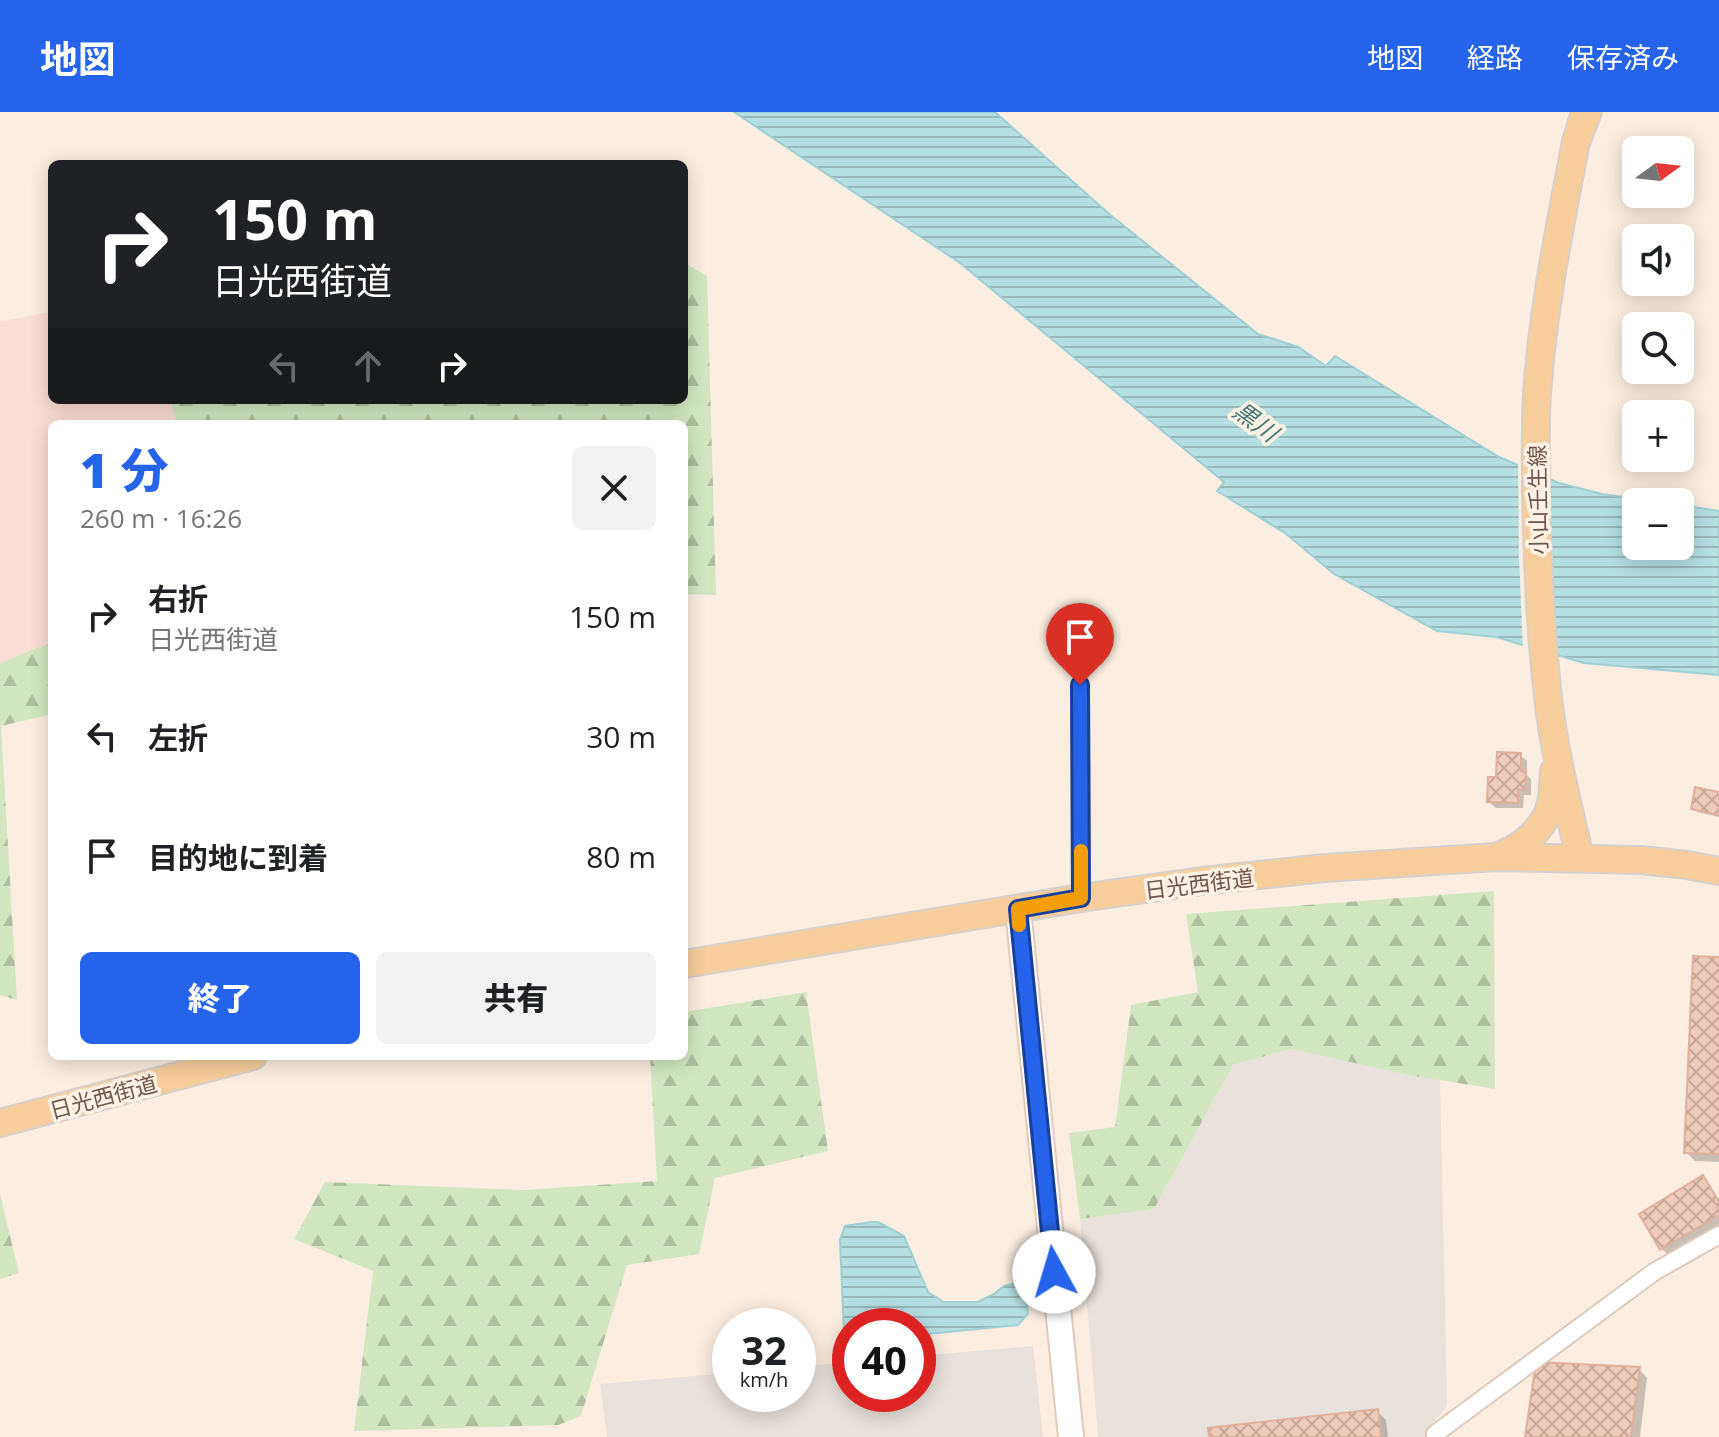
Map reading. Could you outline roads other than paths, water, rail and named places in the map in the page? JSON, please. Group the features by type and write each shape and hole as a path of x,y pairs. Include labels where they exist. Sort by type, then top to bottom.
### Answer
{"main road":[{"name":"小山壬生線","path":"1580,858 1548,698 1537,557 1536,407 1552,264 1576,142 1586,112"},
{"path":"1496,857 1525,842 1547,814 1556,750"},
{"name":"日光西街道","path":"688,963 1081,898 1325,868 1496,857 1641,860 1719,871"},
{"name":"日光西街道","path":"0,1123 238,1060"}],"street":[{"path":"1080,685 1081,898"},
{"path":"1018,909 1071,1437"},
{"path":"1435,1437 1654,1272 1719,1235"}],"water":[{"name":"黒川","path":"734,112 995,112 1108,213 1258,334 1298,347 1326,366 1335,356 1499,457 1559,483 1622,497 1622,560 1694,560 1694,507 1719,511 1719,675 1584,663 1496,637 1437,631 1334,574 1285,533 1217,491 1224,482 960,263"},
{"path":"878,1222 904,1236 928,1292 944,1302 978,1302 1004,1286 1025,1281 1028,1314 1018,1325 936,1333 936,1308 843,1308 840,1240 845,1226"}]}
